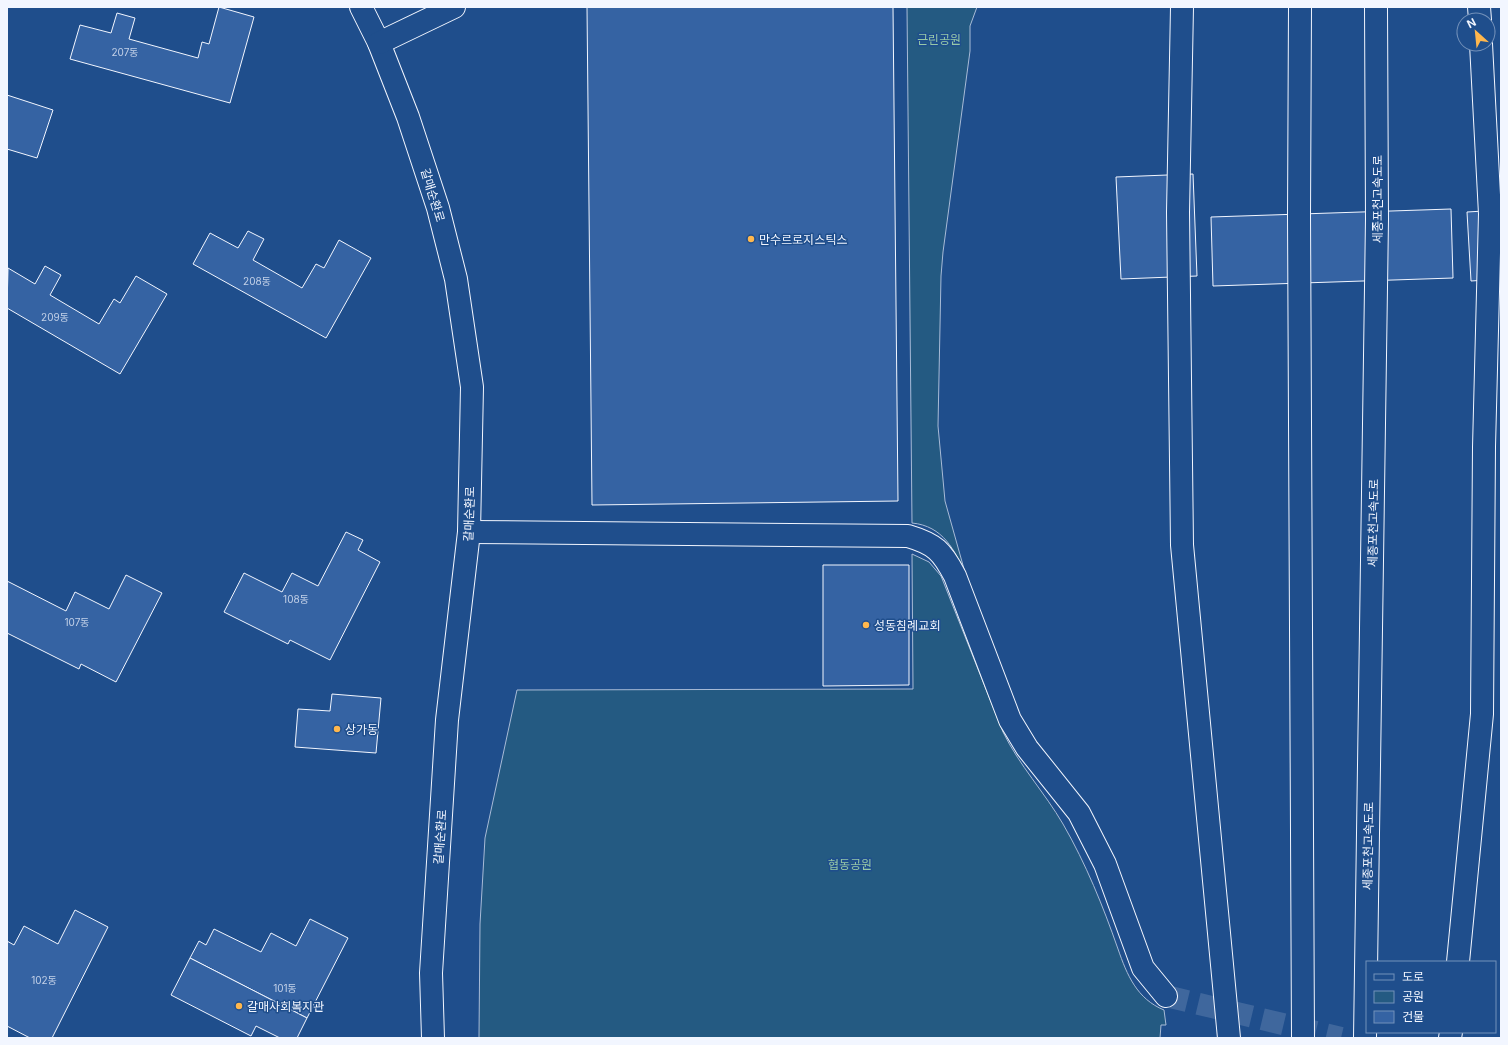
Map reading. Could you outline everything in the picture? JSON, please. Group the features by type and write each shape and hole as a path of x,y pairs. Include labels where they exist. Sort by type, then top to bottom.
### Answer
{"main road":[{"name":"갈매순환로","path":"361,7 379,43 408,117 438,208 456,279 472,386 470,532 447,720 431,973 433,1038"},
{"path":"379,43 454,7"},
{"path":"1182,7 1178,212 1182,545 1229,1038"},
{"path":"1300,7 1299,231 1303,1038"},
{"name":"세종포천고속도로","path":"1366,961 1377,219 1376,7"},
{"path":"1458,961 1482,714 1484,446 1490,214 1481,52"},
{"path":"470,532 908,536 928,542 944,558 955,576 1010,720 1027,748 1079,813 1105,864 1143,968 1166,996"},
{"name":"세종포천고속도로","path":"1365,1038 1366,970"}],"green space":[{"name":"근린공원","path":"907,7 977,7 970,26 970,51 943,252 941,276 938,426 945,501 966,576 957,557 940,534 923,525 912,523"},
{"name":"협동공원","path":"912,554 929,562 941,576 1009,744 1056,812 1079,854 1094,885 1129,977 1140,993 1164,1010 1166,1025 1161,1025 1160,1038 479,1038 480,924 485,838 517,690 913,689"}],"building":[{"path":"219,7 254,17 230,103 70,59 80,25 111,33 117,13 135,18 129,39 198,58 202,42 209,44"},
{"path":"587,7 893,7 898,501 592,505"},
{"path":"7,95 53,110 37,158 7,149"},
{"path":"1193,174 1197,276 1121,279 1116,177"},
{"path":"1451,209 1453,278 1213,286 1211,217"},
{"path":"1501,210 1501,279 1471,281 1467,212"},
{"path":"248,231 264,239 253,260 302,288 316,264 324,268 339,240 371,258 326,338 193,264 210,233 238,248"},
{"path":"45,266 61,275 50,295 99,324 114,299 120,303 136,276 167,294 120,374 7,308 8,268 35,284"},
{"path":"346,532 363,540 358,550 380,562 330,660 290,640 288,644 224,612 244,573 282,592 292,573 318,586"},
{"name":"성동침례교회","path":"823,565 909,565 909,685 823,686"},
{"path":"126,575 162,593 116,682 81,664 79,669 7,633 7,581 66,611 75,592 109,609"},
{"name":"상가동","path":"332,694 381,698 376,753 295,747 298,709 330,711"},
{"path":"75,910 108,927 52,1038 30,1038 7,1026 7,941 14,945 24,926 58,944"},
{"path":"310,919 348,938 307,1018 190,958 199,941 206,945 214,929 261,952 271,933 296,946"},
{"name":"갈매사회복지관","path":"190,958 307,1018 297,1038 280,1038 256,1026 251,1036 171,995"}],"tunnel":[{"path":"1166,996 1341,1038"}],"place":[{"name":"만수르로지스틱스","path":"751,239"},
{"name":"성동침례교회","path":"866,625"},
{"name":"상가동","path":"337,729"},
{"name":"갈매사회복지관","path":"239,1006"}]}
